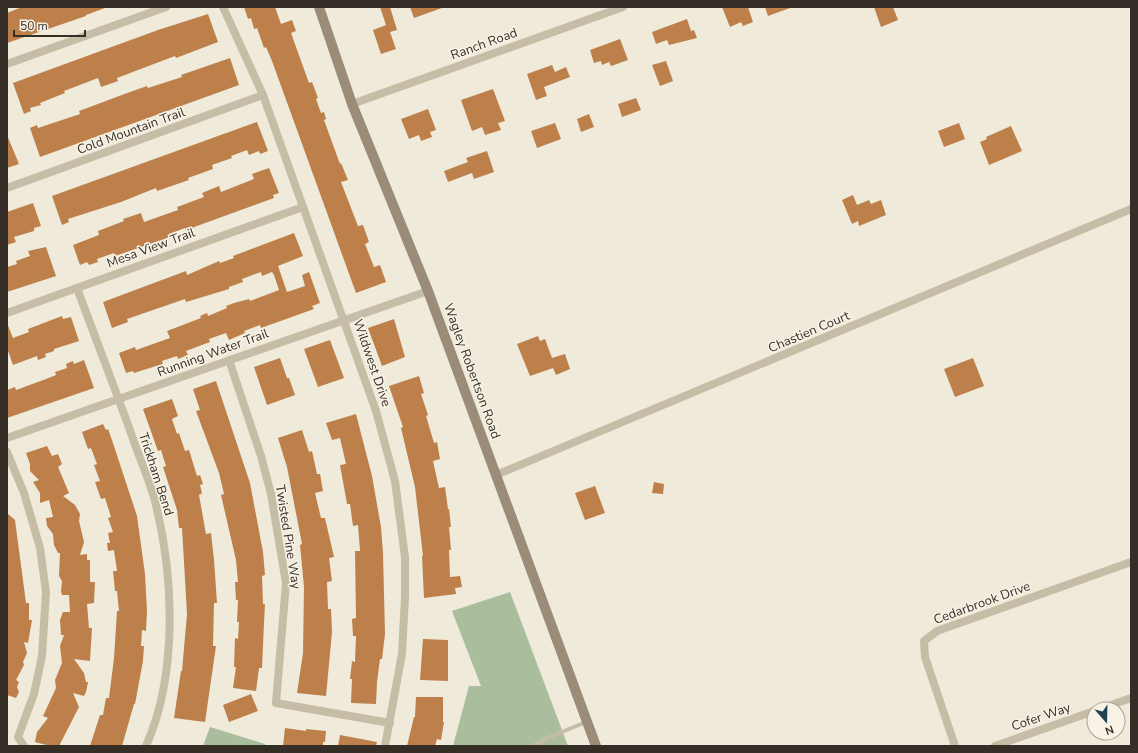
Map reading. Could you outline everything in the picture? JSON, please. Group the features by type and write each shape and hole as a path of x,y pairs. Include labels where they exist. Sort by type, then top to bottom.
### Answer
{"street":[{"path":"7,64 166,7"},
{"name":"Wildwest Drive","path":"223,7 264,95 344,319 387,445 401,517 405,557 402,654 385,746"},
{"name":"Wagley Robertson Road","path":"319,7 352,104 428,291 596,746"},
{"name":"Ranch Road","path":"352,104 623,7"},
{"name":"Cold Mountain Trail","path":"7,188 264,95"},
{"name":"Mesa View Trail","path":"7,313 303,207"},
{"name":"Chastien Court","path":"496,475 1131,209"},
{"name":"Trickham Bend","path":"77,288 155,500 164,544 168,585 169,630 166,669 160,705 146,746"},
{"name":"Running Water Trail","path":"7,438 119,400 344,319 428,291"},
{"name":"Twisted Pine Way","path":"229,360 261,456 271,494 286,583 285,613 276,703 390,722"},
{"path":"7,452 24,493 40,548 46,592 42,656 34,694 18,737 24,746"},
{"name":"Cedarbrook Drive","path":"955,746 925,657 924,641 937,631 1131,562"},
{"name":"Cofer Way","path":"995,746 1086,714"}],"lane":[{"path":"533,746 545,739 587,722"}],"green space":[{"path":"510,592 568,746 453,746 469,686 481,686 452,611"},
{"path":"210,727 265,744 265,746 203,746"}],"building":[{"path":"22,7 105,8 7,43 7,13"},
{"path":"244,7 275,7 281,24 292,20 296,31 291,33 309,83 312,82 318,98 316,99 321,113 324,112 326,119 324,120 340,164 341,163 348,180 341,182 358,226 363,225 369,242 365,244 374,267 380,265 386,282 356,293 272,61 266,47 264,48 257,28 254,29 251,18 248,19"},
{"path":"380,7 390,7 397,30 390,32 396,49 381,54 373,30 386,25"},
{"path":"410,7 442,7 442,8 414,18"},
{"path":"722,7 748,7 753,22 743,26 741,22 730,27"},
{"path":"765,7 790,7 790,8 768,16"},
{"path":"874,7 893,7 898,20 881,27"},
{"path":"208,14 218,42 176,58 175,56 117,78 118,81 101,87 98,78 64,91 65,93 40,103 41,105 30,108 31,111 24,114 13,83 158,30"},
{"path":"687,19 691,31 694,30 697,38 669,45 667,40 656,44 652,32"},
{"path":"620,39 628,60 611,66 609,62 602,65 601,61 594,63 590,50"},
{"path":"230,58 239,85 40,157 30,128 37,125 38,128 80,114 79,111 147,86 148,88 182,77 181,75"},
{"path":"666,61 673,81 660,86 652,65"},
{"path":"552,65 555,72 566,67 570,77 544,87 547,96 536,100 527,74"},
{"path":"493,89 505,121 498,123 501,130 485,135 482,127 472,131 461,100"},
{"path":"636,98 641,110 622,117 618,104"},
{"path":"428,109 436,130 430,132 432,137 421,141 419,135 409,139 401,119"},
{"path":"589,114 594,127 581,132 577,119"},
{"path":"257,122 268,151 260,154 259,151 249,155 247,150 231,156 232,158 212,165 213,169 188,178 189,180 157,191 156,188 121,202 68,219 69,222 62,225 52,196"},
{"path":"555,123 561,139 537,148 531,131"},
{"path":"959,123 965,139 944,147 938,131"},
{"path":"1011,126 1022,151 989,165 980,142 987,139 986,137"},
{"path":"7,135 19,164 7,168"},
{"path":"487,151 494,172 474,179 472,173 448,182 444,171 468,162 466,158"},
{"path":"269,168 279,193 273,195 274,198 186,230 185,228 169,234 170,237 115,256 114,253 97,259 98,262 89,265 87,262 80,265 73,245 99,235 98,231 124,221 123,219 141,213 144,222 178,210 177,207 204,197 202,193 219,186 221,192 254,179 252,174"},
{"path":"853,195 857,205 869,200 871,204 881,200 886,215 859,226 858,221 852,224 842,200"},
{"path":"33,203 41,226 34,228 34,231 14,237 16,242 7,245 7,212"},
{"path":"294,233 303,256 278,266 287,292 305,286 302,275 309,272 320,303 312,306 314,309 261,328 260,325 244,331 245,333 229,340 226,333 209,339 210,342 186,351 188,355 178,359 177,356 162,361 163,364 134,373 133,371 126,373 119,353 135,347 136,350 170,338 167,331 201,318 200,316 207,313 208,316 227,308 226,306 234,303 249,299 250,301 279,290 272,272 262,276 261,272 242,279 243,282 229,287 229,289 186,302 185,299 127,319 128,322 112,328 103,302 186,271 187,275 219,261 220,263 234,258 233,256"},
{"path":"46,247 56,276 7,292 7,267 17,264 16,261 30,256 28,251"},
{"path":"62,316 63,319 71,317 79,341 54,349 54,351 45,354 46,357 38,360 37,356 13,365 7,348 7,323 13,338 29,332 28,329"},
{"path":"394,319 405,357 382,366 368,328"},
{"path":"538,336 540,341 545,339 552,358 565,354 570,369 556,375 553,368 530,376 517,344"},
{"path":"330,340 344,378 318,387 304,349"},
{"path":"280,358 295,395 267,405 254,367"},
{"path":"973,358 984,386 955,397 944,369"},
{"path":"84,360 94,388 7,418 7,390 15,387 16,390 46,379 56,375 55,372 67,368 66,364 73,361 74,364"},
{"path":"419,376 424,393 421,394 428,415 426,416 434,443 437,442 440,459 433,461 439,488 445,487 449,509 451,527 449,527 451,550 449,550 450,577 460,576 462,587 455,588 456,594 424,598 423,556 415,487 401,428 403,427 389,386"},
{"path":"216,381 250,483 263,552 265,575 262,576 263,604 265,604 262,668 259,668 256,691 233,688 236,667 234,667 235,638 238,639 239,622 237,622 238,600 236,600 235,582 238,582 236,560 221,495 224,494 219,473 196,411 200,410 193,389"},
{"path":"172,399 178,416 172,419 177,434 179,433 185,451 189,450 197,476 200,475 203,484 200,485 202,493 199,495 206,534 211,533 214,560 217,603 214,603 213,646 216,646 205,722 174,718 182,671 187,614 182,528 179,528 177,510 163,467 166,466 161,450 158,451 143,409"},
{"path":"356,414 372,476 381,527 383,553 385,634 377,682 376,704 351,703 352,679 350,679 352,661 355,662 356,636 353,636 352,619 356,618 355,551 360,551 358,525 353,526 350,504 347,504 340,465 346,464 340,438 332,440 326,423"},
{"path":"103,424 106,430 108,429 137,516 145,574 147,611 146,631 142,630 141,646 144,646 143,661 135,704 122,746 90,746 100,715 103,715 106,698 109,698 114,658 117,611 119,611 113,571 117,571 114,550 108,551 107,543 110,543 108,533 113,532 108,518 111,517 105,498 101,499 95,482 100,481 94,465 97,464 91,448 88,449 82,432"},
{"path":"302,430 309,452 312,451 317,474 320,474 323,491 315,493 321,518 325,518 334,557 329,558 332,581 327,582 328,609 331,609 332,632 326,696 297,693 303,653 304,587 300,545 302,544 287,467 278,438"},
{"path":"47,446 52,456 58,454 62,464 58,467 69,493 63,496 75,505 80,514 79,521 84,542 80,555 87,554 87,560 90,560 90,582 95,582 94,603 87,604 89,628 92,628 90,661 74,659 84,673 86,682 88,682 86,692 84,696 73,693 79,707 59,746 50,746 35,742 37,732 48,718 43,716 56,688 55,680 62,663 60,646 64,635 61,635 60,620 63,612 70,612 69,595 62,595 61,591 62,581 59,576 60,553 58,553 54,545 53,534 47,526 46,518 53,517 49,500 40,503 40,493 33,482 39,480 30,471 30,464 26,453"},
{"path":"654,482 664,484 663,494 652,493"},
{"path":"595,486 605,513 585,520 575,493"},
{"path":"7,513 15,520 26,603 29,603 29,620 32,620 28,643 24,642 27,653 23,662 24,665 16,680 19,682 17,687 19,692 16,698 7,695"},
{"path":"423,639 448,640 448,681 420,680"},
{"path":"251,694 258,711 229,722 223,705"},
{"path":"416,697 443,697 444,722 441,740 437,739 435,746 407,746 415,717"},
{"path":"285,728 306,731 306,729 326,731 325,742 323,742 323,746 283,746"},
{"path":"340,735 377,742 376,746 338,746"}]}
